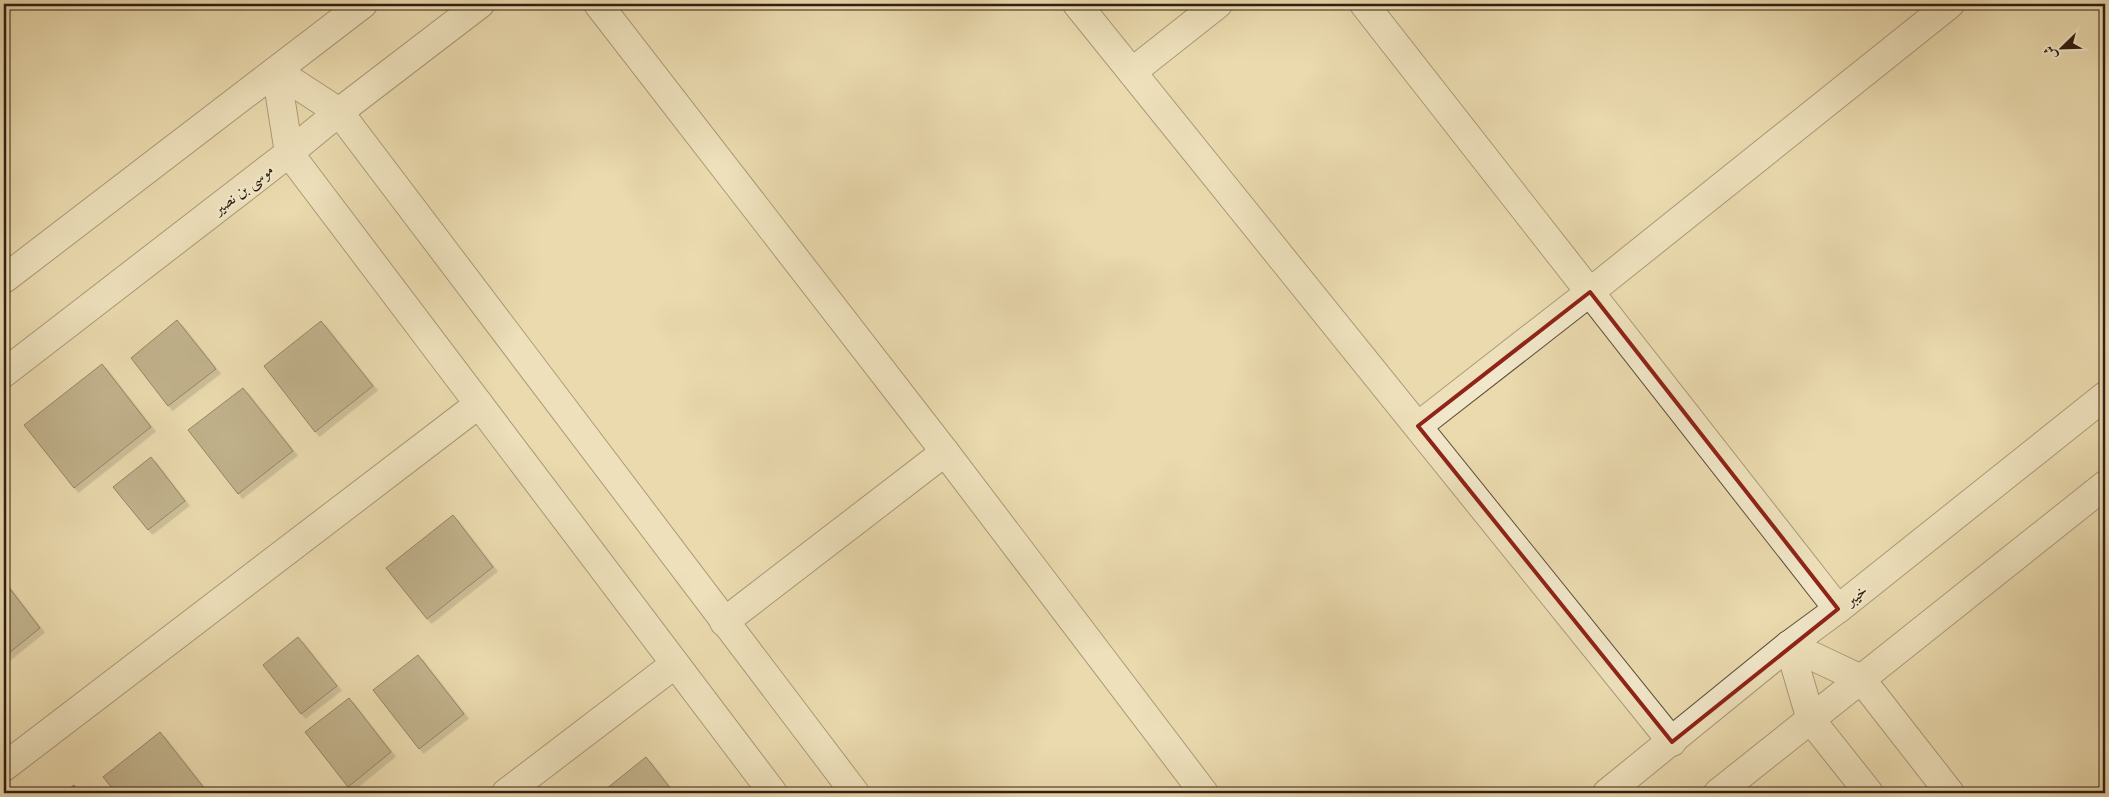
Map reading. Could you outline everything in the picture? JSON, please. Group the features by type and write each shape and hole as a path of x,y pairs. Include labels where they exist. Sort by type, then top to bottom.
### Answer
{"street":[{"path":"4,279 363,4"},
{"name":"موسى بن نصير","path":"4,373 289,154 339,112 480,4"},
{"path":"598,4 944,452 1192,789"},
{"path":"1077,4 1672,742"},
{"path":"1132,72 1218,4"},
{"path":"1364,4 1838,610"},
{"path":"1418,426 1590,292 1950,4"},
{"path":"276,71 339,112 855,793"},
{"path":"276,71 289,154 773,793"},
{"name":"خيبر","path":"1608,793 1789,645 1838,610 2105,396"},
{"path":"4,767 478,404"},
{"path":"724,622 944,452"},
{"path":"1718,793 1861,679 2103,493"},
{"path":"1789,645 1861,679 1950,793"},
{"path":"1789,645 1811,720 1869,793"},
{"path":"506,793 675,664"}],"highlighted area":[{"path":"1590,292 1838,609 1672,742 1418,426"}],"building":[{"path":"177,320 216,369 168,406 131,358"},
{"path":"321,321 373,386 315,432 264,366"},
{"path":"102,364 151,427 74,488 24,425"},
{"path":"243,388 293,451 238,494 188,430"},
{"path":"151,457 185,501 148,530 113,487"},
{"path":"453,515 493,567 427,619 386,568"},
{"path":"4,581 40,628 4,657"},
{"path":"298,637 337,686 301,714 263,665"},
{"path":"418,655 464,714 419,749 373,690"},
{"path":"349,698 391,752 348,787 305,732"},
{"path":"160,732 208,793 116,793 103,777"},
{"path":"646,757 674,793 601,793"},
{"path":"74,785 80,793 63,793"}]}
